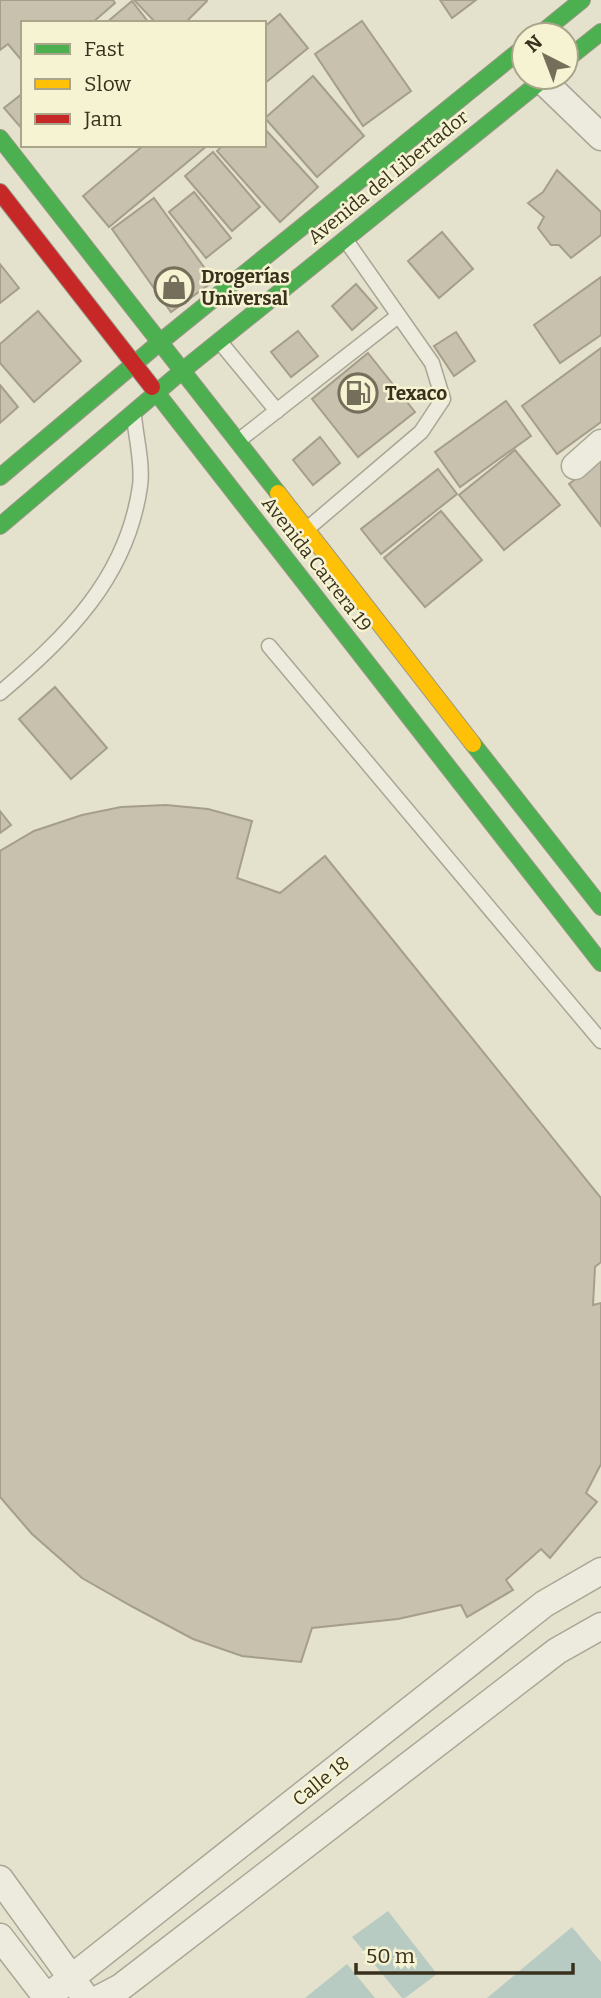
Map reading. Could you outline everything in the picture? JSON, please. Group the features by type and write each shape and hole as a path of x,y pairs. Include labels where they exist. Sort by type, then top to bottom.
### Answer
{"main road":[{"path":"554,21 575,2"},
{"path":"580,49 601,32"},
{"name":"Avenida del Libertador","path":"0,477 159,343 510,58"},
{"name":"Avenida del Libertador","path":"0,526 156,392 528,91"},
{"name":"Avenida Carrera 19","path":"0,138 601,907"},
{"name":"Avenida Carrera 19","path":"0,192 601,962"}],"street":[{"path":"557,91 601,137"},
{"path":"575,466 601,443"},
{"name":"Calle 18","path":"47,1998 79,1989 544,1604 601,1571"},
{"name":"Calle 18","path":"100,1998 121,1987 557,1651 601,1626"},
{"path":"0,1878 79,1989"},
{"path":"0,1937 47,1998"}],"lane":[{"path":"306,530 421,432 443,399 432,363 345,239"},
{"path":"237,442 398,316"},
{"path":"219,341 277,411"},
{"path":"0,693 55,647 98,594 122,547 140,484 134,412"},
{"path":"270,646 601,1041"}],"shaded area":[{"path":"388,1911 437,1974 405,1998 402,1998 352,1937"},
{"path":"572,1927 601,1962 601,1998 487,1998"},
{"path":"347,1964 375,1998 305,1998"}],"building":[{"path":"0,0 113,0 115,3 94,21 21,21 21,60 8,44 0,50"},
{"path":"134,0 207,1 187,21 154,21"},
{"path":"440,0 476,0 452,18"},
{"path":"132,1 147,21 108,21"},
{"path":"280,14 308,48 266,82 266,25"},
{"path":"362,21 411,91 363,126 315,54"},
{"path":"313,76 364,136 317,177 266,117"},
{"path":"21,95 21,128 4,108"},
{"path":"266,130 318,187 280,222 217,151 221,147 266,147"},
{"path":"142,147 206,147 109,227 83,196"},
{"path":"213,152 260,207 232,231 185,176"},
{"path":"557,170 601,212 601,235 571,258 559,245 551,245 538,228 544,217 528,203 543,192"},
{"path":"194,192 231,238 206,258 169,212"},
{"path":"154,198 214,281 171,312 112,229"},
{"path":"442,232 473,269 439,298 408,261"},
{"path":"0,264 19,288 0,303"},
{"path":"601,277 601,335 560,363 534,325"},
{"path":"356,284 377,308 352,330 332,306"},
{"path":"38,311 81,361 34,402 0,363 0,344"},
{"path":"298,331 318,356 291,377 271,352"},
{"path":"456,332 475,361 454,376 434,346"},
{"path":"601,348 601,422 557,454 522,406"},
{"path":"368,353 415,412 358,457 312,399"},
{"path":"0,385 18,407 0,423"},
{"path":"506,401 531,436 460,487 435,452"},
{"path":"320,437 340,463 313,485 293,460"},
{"path":"515,450 560,505 504,550 459,495"},
{"path":"601,460 601,526 569,484"},
{"path":"438,469 457,494 381,554 361,529"},
{"path":"441,511 482,560 425,607 384,558"},
{"path":"55,687 107,748 71,779 19,719"},
{"path":"166,805 208,809 252,821 237,878 280,893 325,856 601,1198 601,1262 595,1267 593,1305 601,1303 601,1464 586,1493 597,1502 550,1558 541,1549 506,1580 513,1590 467,1617 461,1605 398,1619 312,1628 301,1662 242,1656 193,1639 133,1607 82,1578 32,1534 0,1497 0,851 34,831 82,815 121,807"},
{"path":"0,811 11,825 0,833"}],"traffic: fast":[{"path":"556,21 582,0"},
{"path":"580,49 601,32"},
{"path":"0,477 159,343 510,58"},
{"path":"0,526 182,371 529,91"},
{"path":"0,138 278,493"},
{"path":"152,387 601,963"},
{"path":"473,744 601,907"}],"traffic: slow":[{"path":"278,493 473,744"}],"traffic: jam":[{"path":"0,192 152,387"}],"place":[{"name":"Drogerías Universal","path":"174,287"},
{"name":"Texaco","path":"358,393"}]}
